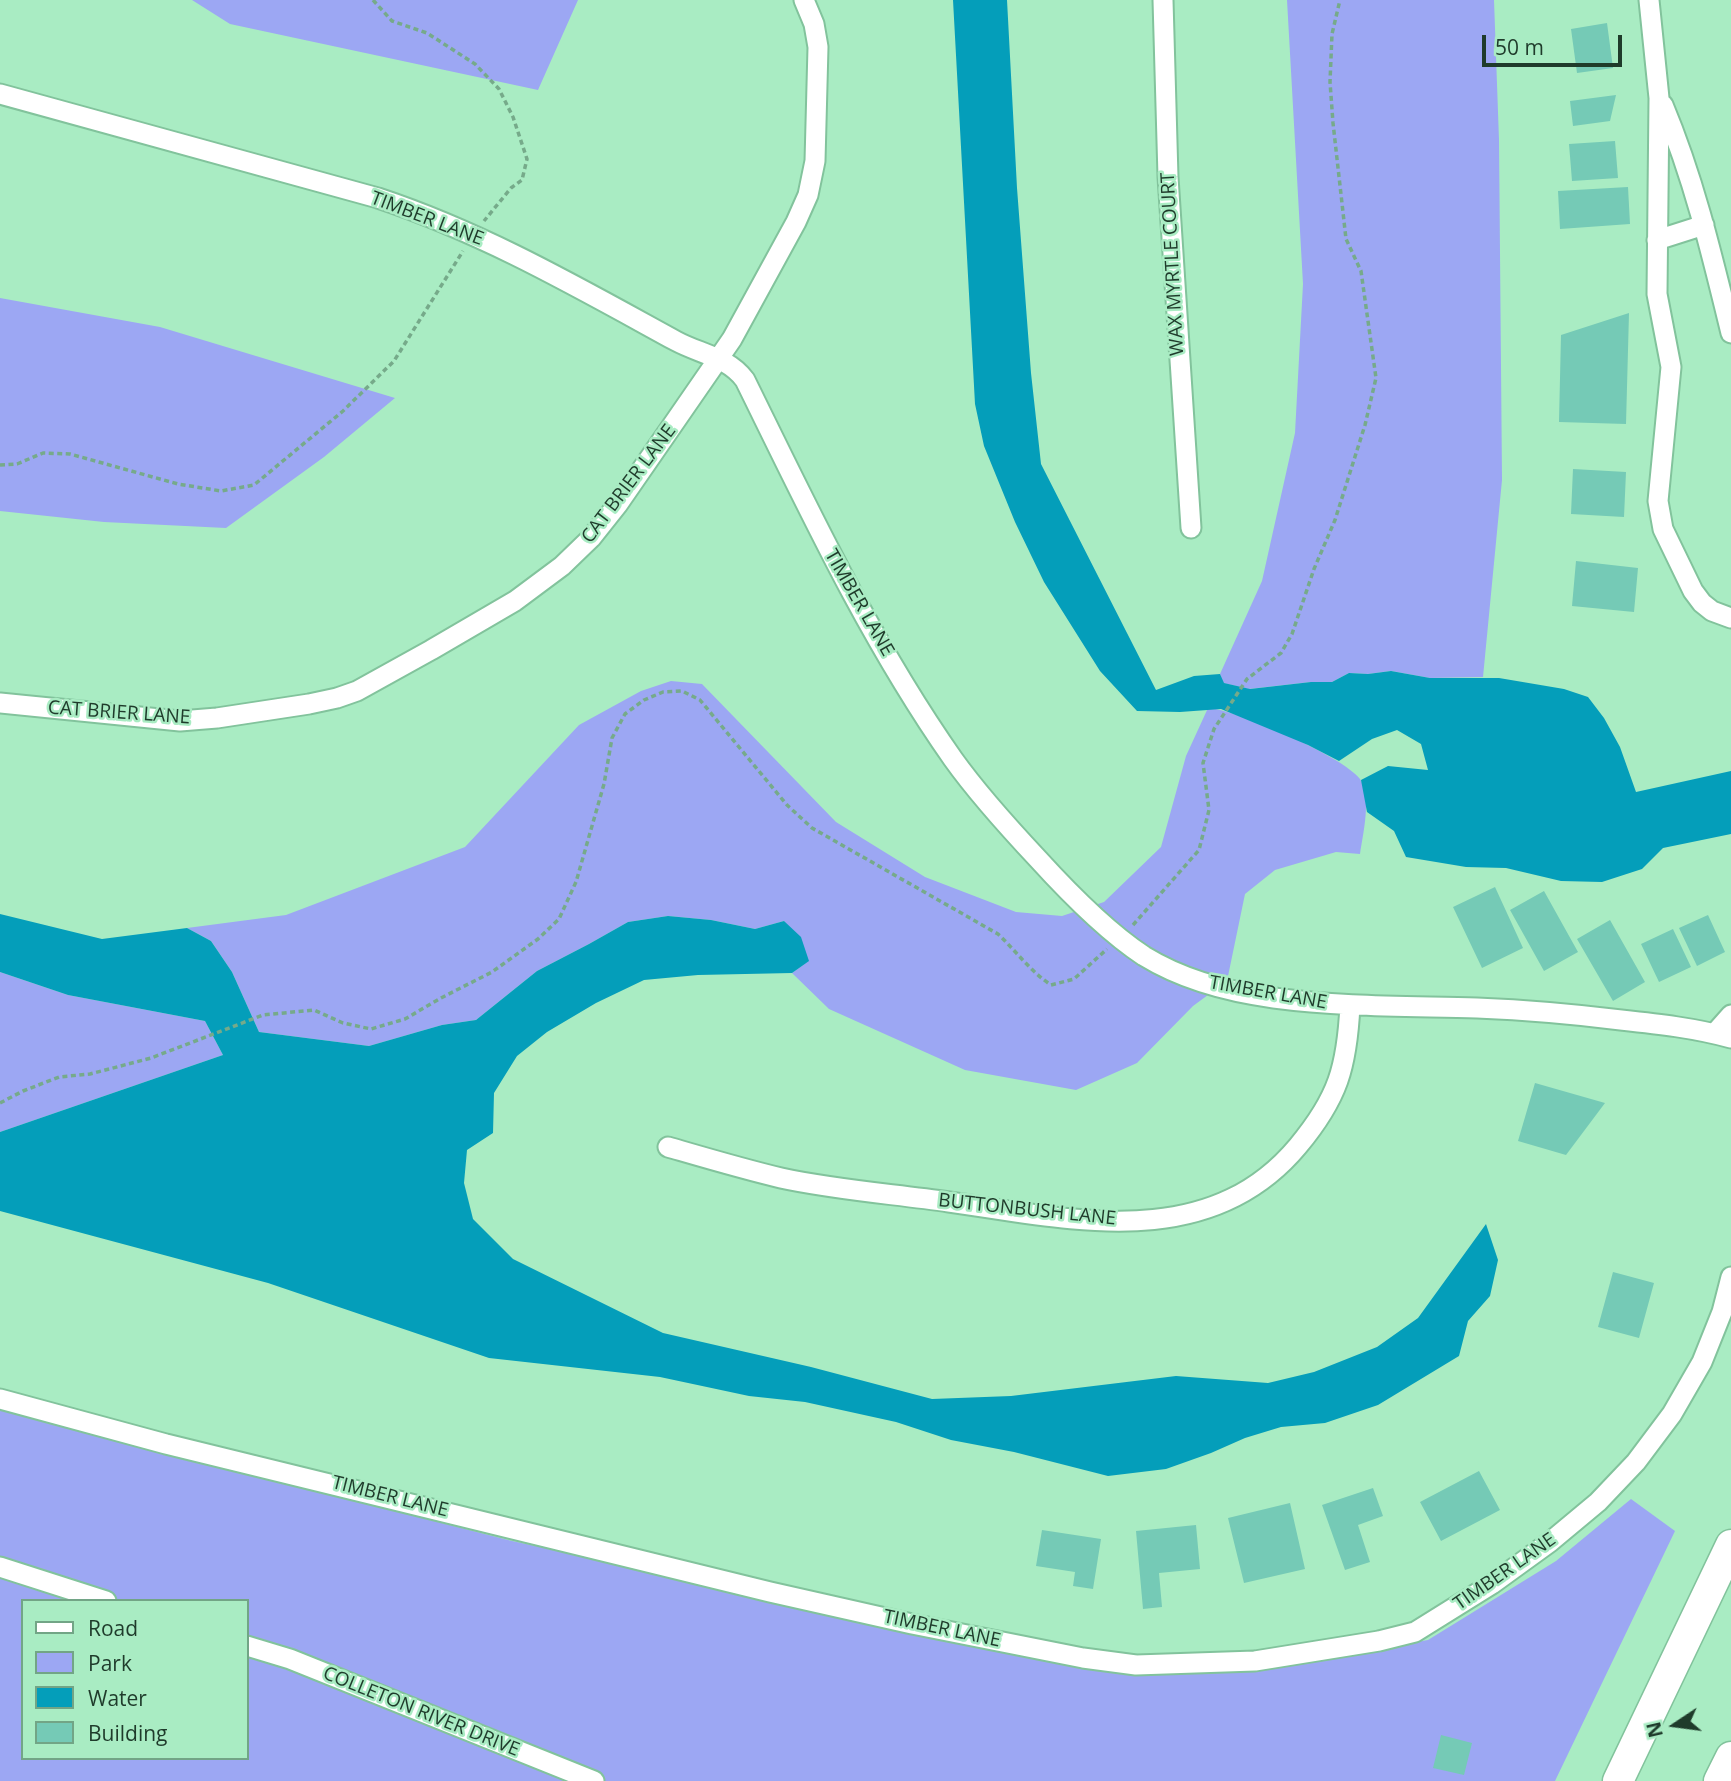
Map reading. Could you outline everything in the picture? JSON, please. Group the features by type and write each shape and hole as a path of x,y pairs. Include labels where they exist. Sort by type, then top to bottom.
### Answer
{"highway":[{"path":"1618,1781 1731,1545"},
{"path":"1719,1781 1731,1757"}],"street":[{"name":"CAT BRIER LANE","path":"0,703 180,721 309,704 356,691 515,601 562,566 591,538 618,504 732,339 796,222 812,181 815,161 818,47 814,24 804,0"},
{"name":"WAX MYRTLE COURT","path":"1163,0 1170,216 1191,528"},
{"path":"1649,0 1659,98 1657,294 1671,367 1658,501 1663,529 1693,591 1712,611 1731,618"},
{"name":"TIMBER LANE","path":"0,94 378,198 425,214 475,235 682,344 736,368 745,380 822,536 929,722 955,761 990,805 1052,874 1146,957 1176,973 1206,984 1269,997 1350,1005 1550,1012 1687,1028 1723,1036"},
{"path":"1659,98 1683,152 1731,333"},
{"path":"1657,240 1704,225"},
{"name":"BUTTONBUSH LANE","path":"668,1147 782,1178 1047,1216 1120,1221 1185,1216 1229,1201 1253,1186 1277,1168 1309,1133 1328,1103 1342,1071 1348,1045 1350,1005"},
{"path":"1723,1036 1731,1015"},
{"name":"TIMBER LANE","path":"0,1399 166,1444 770,1592 912,1624 1083,1658 1136,1665 1255,1661 1379,1641 1415,1632 1492,1584 1550,1542 1598,1502 1636,1462 1672,1414 1702,1362 1722,1312 1731,1277"},
{"path":"0,1567 100,1599"},
{"name":"COLLETON RIVER DRIVE","path":"248,1646 290,1660 594,1781"}],"path":[{"path":"0,465 18,464 43,453 70,454 178,484 221,491 254,485 343,411 394,361 454,262 511,188 522,180 527,159 513,117 499,89 475,64 427,33 392,21 373,0"},
{"path":"0,1103 59,1077 111,1069 206,1039 263,1015 314,1010 342,1023 371,1030 405,1019 492,972 538,939 559,919 576,882 604,784 612,738 625,714 663,692 682,691 700,701 787,805 811,828 998,934 1036,975 1051,985 1074,979 1121,937 1199,850 1209,810 1203,763 1214,729 1247,680 1281,653 1292,634 1314,569 1335,520 1365,425 1376,378 1361,271 1346,239 1333,123 1332,34 1340,0"}],"green space":[{"path":"192,0 578,0 538,90 230,24"},
{"path":"1287,0 1494,0 1499,140 1502,480 1483,677 1430,678 1391,671 1349,673 1332,682 1249,689 1223,683 1220,674 1262,581 1295,433 1303,284"},
{"path":"0,298 160,327 395,398 324,457 226,528 104,522 0,511"},
{"path":"671,681 702,684 836,822 925,877 1016,912 1062,916 1104,902 1161,847 1186,756 1208,708 1241,716 1312,747 1360,779 1364,786 1366,805 1360,854 1336,852 1275,870 1245,894 1227,981 1193,1006 1137,1063 1076,1090 965,1070 829,1009 792,973 808,961 784,921 755,929 711,920 668,916 628,922 537,971 476,1020 442,1025 369,1046 259,1032 232,972 211,941 187,928 286,915 465,847 579,725 641,691"},
{"path":"0,972 68,995 205,1021 223,1055 0,1132"},
{"path":"0,1410 512,1541 1136,1674 1256,1670 1428,1640 1556,1561 1631,1499 1675,1531 1555,1781 0,1781"}],"water":[{"path":"953,0 1007,0 1017,188 1041,464 1156,690 1194,676 1220,674 1224,683 1250,689 1332,682 1349,673 1391,671 1430,678 1499,678 1564,689 1588,697 1604,718 1620,747 1636,792 1731,771 1731,834 1663,848 1642,869 1602,882 1561,881 1506,868 1466,867 1406,857 1394,831 1367,812 1361,780 1388,766 1428,770 1421,744 1397,730 1372,739 1339,761 1308,745 1221,709 1137,711 1100,671 1044,582 1015,522 984,446 975,404"},
{"path":"0,914 102,939 187,928 211,941 232,972 259,1032 369,1046 442,1025 476,1020 537,971 628,922 668,916 711,920 755,929 784,921 801,937 809,961 792,973 698,975 644,980 596,1003 547,1032 517,1056 494,1093 493,1133 467,1150 464,1183 473,1219 513,1259 663,1333 811,1367 932,1399 1011,1396 1176,1376 1268,1383 1314,1372 1377,1347 1418,1318 1486,1224 1498,1260 1490,1296 1468,1321 1459,1356 1378,1405 1325,1423 1281,1427 1166,1469 1108,1476 1014,1452 951,1440 896,1422 805,1402 749,1396 660,1377 489,1358 268,1283 0,1211 0,1132 223,1055 205,1021 68,995 0,972"}],"building":[{"path":"1607,23 1613,68 1577,73 1571,29"},
{"path":"1616,95 1610,121 1573,126 1570,101"},
{"path":"1615,141 1618,178 1572,181 1569,144"},
{"path":"1628,187 1630,224 1560,229 1558,191"},
{"path":"1629,313 1626,424 1559,422 1561,335"},
{"path":"1573,469 1626,472 1624,517 1571,514"},
{"path":"1576,561 1638,568 1634,612 1572,606"},
{"path":"1495,887 1523,948 1482,968 1453,907"},
{"path":"1544,891 1578,952 1544,971 1510,910"},
{"path":"1708,915 1725,952 1697,966 1679,928"},
{"path":"1610,920 1645,982 1613,1001 1577,939"},
{"path":"1673,929 1691,967 1659,982 1641,944"},
{"path":"1535,1083 1605,1103 1566,1155 1518,1141"},
{"path":"1613,1272 1654,1283 1639,1338 1598,1327"},
{"path":"1479,1471 1500,1510 1441,1541 1420,1502"},
{"path":"1373,1488 1383,1516 1358,1525 1370,1562 1345,1570 1322,1505"},
{"path":"1290,1503 1305,1569 1244,1583 1228,1518"},
{"path":"1196,1525 1200,1569 1159,1573 1162,1607 1143,1609 1136,1531"},
{"path":"1042,1530 1101,1539 1093,1589 1073,1586 1075,1572 1036,1566"},
{"path":"1441,1735 1472,1743 1464,1775 1433,1768"}]}
